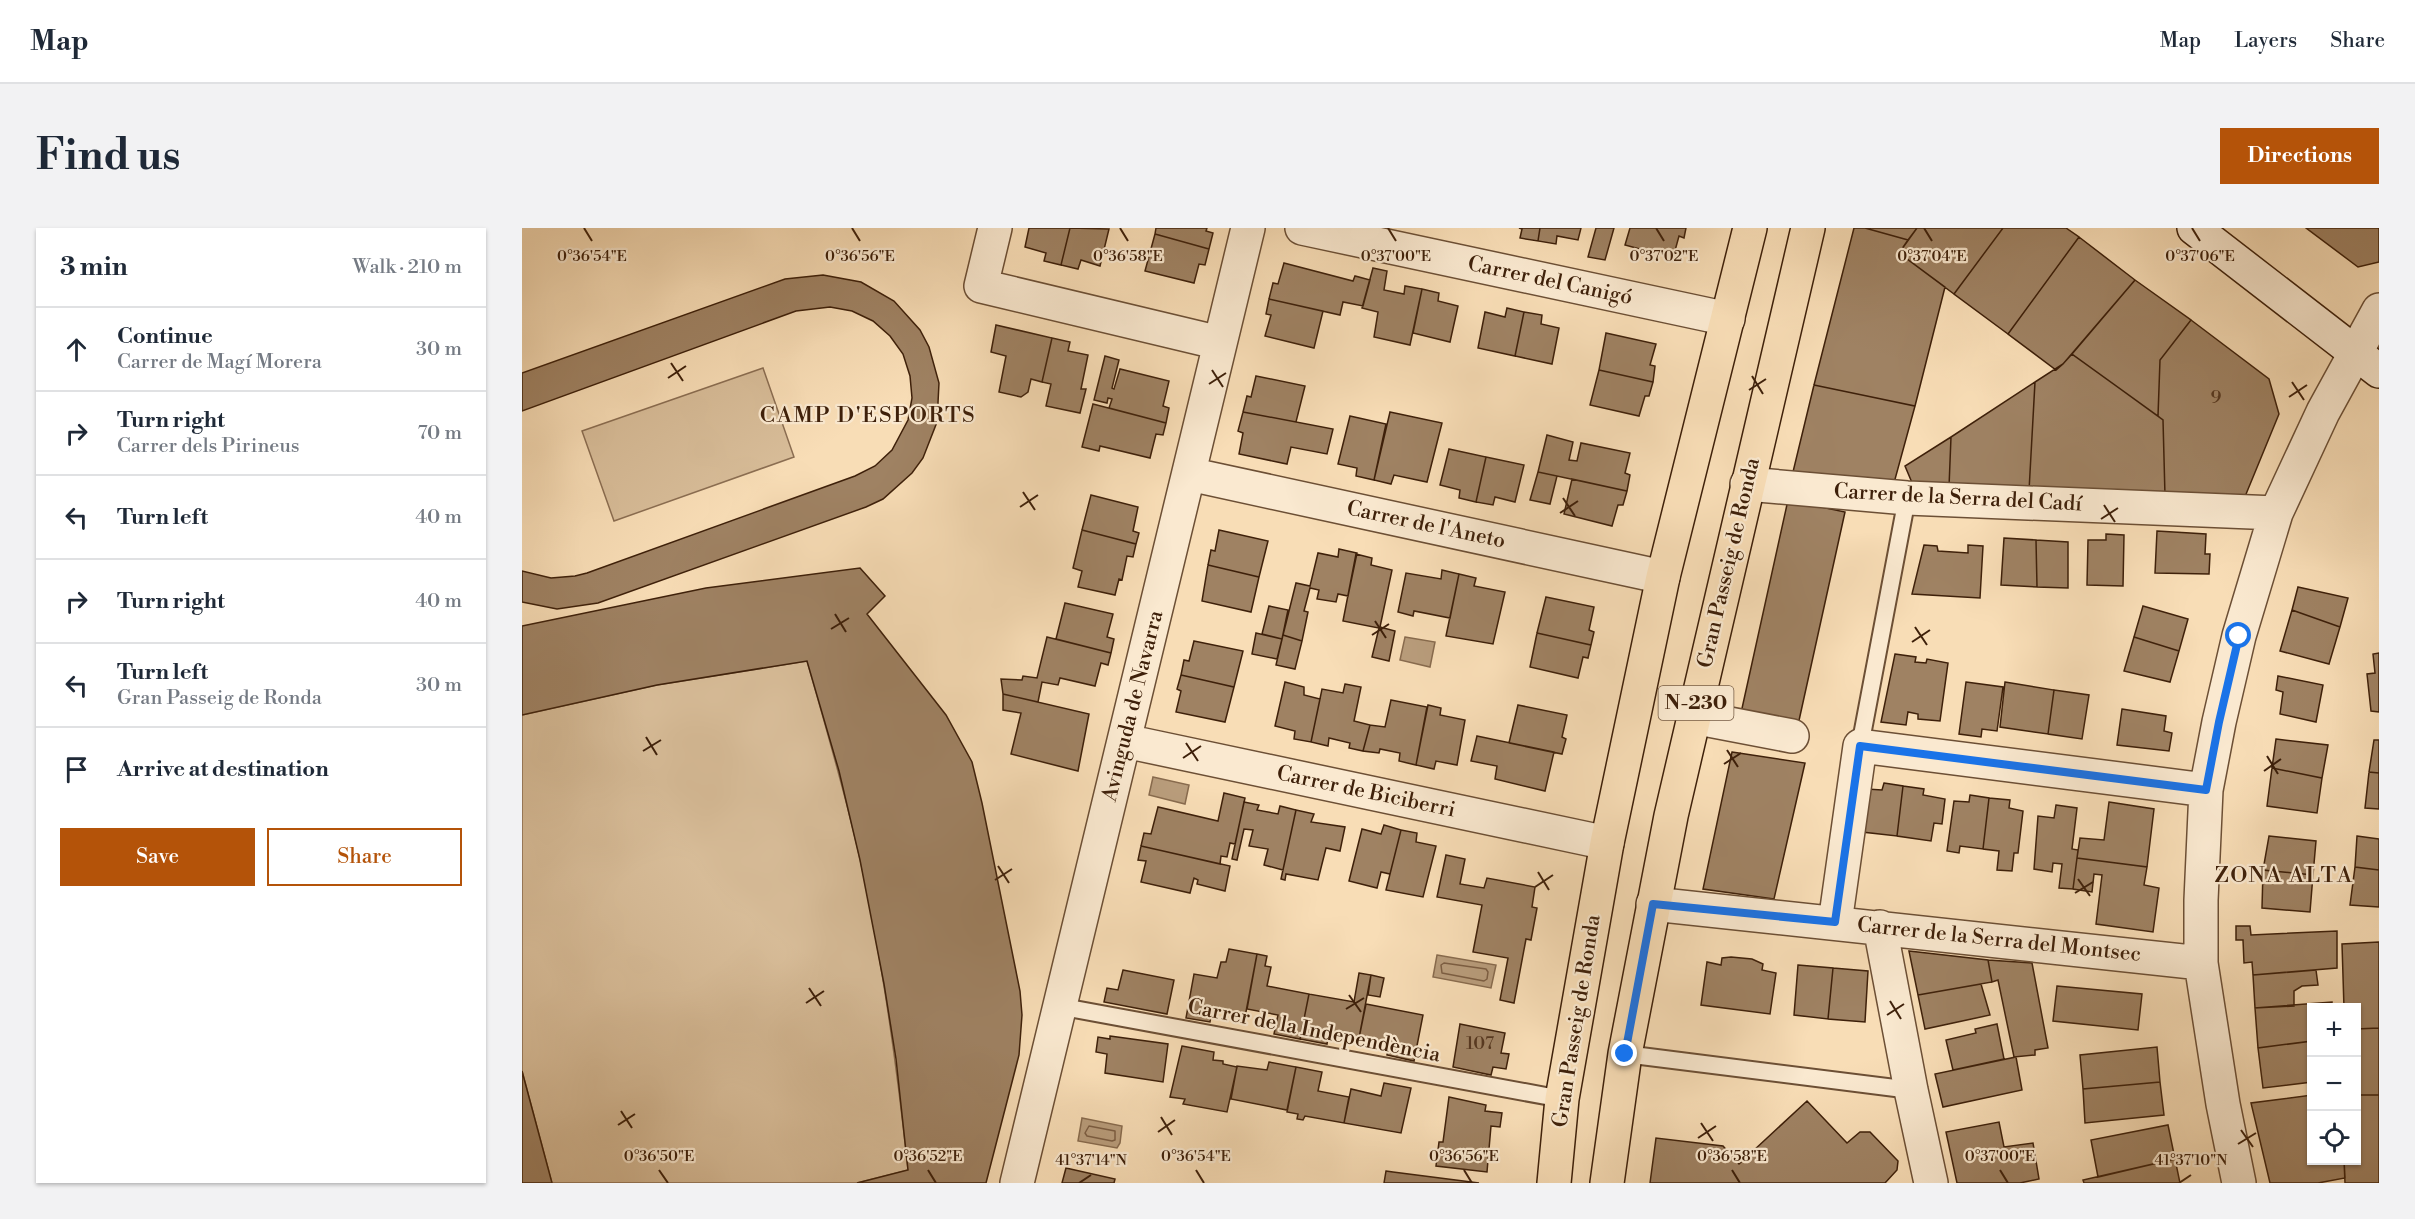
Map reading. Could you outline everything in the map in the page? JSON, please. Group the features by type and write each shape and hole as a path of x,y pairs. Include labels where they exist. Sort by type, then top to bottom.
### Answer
{"main road":[{"name":"Gran Passeig de Ronda","path":"1554,1183 1562,1099 1607,843 1664,577 1750,228"},
{"name":"Gran Passeig de Ronda","path":"1607,1183 1625,1054 1653,904 1693,717 1808,228"}],"street":[{"path":"995,228 981,286 1220,343"},
{"name":"Avinguda de Navarra","path":"1017,1183 1248,228"},
{"name":"Carrer del Canigó","path":"1302,228 1728,319"},
{"path":"2194,228 2367,362"},
{"path":"2239,1183 2223,1104 2201,963 2200,900 2206,790 2239,636 2276,513 2323,412 2367,362 2379,310"},
{"name":"Carrer de l'Aneto","path":"1189,474 1664,577"},
{"name":"Carrer de la Serra del Cadí","path":"1747,484 1907,498 2276,513"},
{"path":"1693,717 1792,736"},
{"name":"Carrer de Biciberri","path":"1125,741 1607,843"},
{"path":"1835,922 1860,746 2206,790"},
{"name":"Carrer de la Serra del Montsec","path":"1653,904 2201,963"},
{"path":"1880,927 1931,1183"}],"lane":[{"path":"1860,746 1907,498"},
{"name":"Carrer de la Independència","path":"1059,1006 1562,1099"},
{"path":"1625,1054 1911,1090"}],"shaded area":[{"path":"763,368 794,457 614,521 582,431"},
{"path":"807,661 848,809 876,936 908,1170 857,1183 552,1183 522,1071 522,715 657,685"}],"water":[{"path":"1405,637 1435,642 1430,667 1400,660"},
{"path":"1153,777 1189,785 1185,804 1149,795"},
{"path":"1437,955 1496,965 1491,988 1433,977"},
{"path":"1082,1118 1122,1126 1120,1143 1117,1148 1078,1141"}],"building":[{"path":"1029,228 1070,228 1061,265 1044,261 1046,253 1025,247"},
{"path":"1070,228 1109,229 1100,266 1081,260 1078,269 1061,265"},
{"path":"1156,228 1207,228 1206,231 1213,233 1209,249 1155,234"},
{"path":"1519,228 1540,228 1538,241 1520,238 1522,229"},
{"path":"1540,228 1581,228 1578,240 1557,236 1556,244 1538,241"},
{"path":"1596,228 1614,228 1605,260 1588,257"},
{"path":"1630,228 1686,228 1684,238 1679,236 1673,258 1625,245"},
{"path":"1854,228 1865,228 1908,240 1899,253 1945,287 1915,406 1814,385"},
{"path":"1865,228 1917,228 1908,240"},
{"path":"1917,228 2003,228 1954,294 1899,253"},
{"path":"2003,228 2066,228 2079,237 2008,334 1954,294"},
{"path":"2306,228 2379,228 2379,262 2358,267"},
{"path":"1155,234 1209,249 1205,265 1199,264 1194,283 1145,271"},
{"path":"2079,237 2135,280 2056,370 2008,334"},
{"path":"1284,263 1353,281 1355,276 1370,280 1363,306 1343,302 1340,315 1269,299 1273,283 1278,284"},
{"path":"1373,268 1387,271 1384,290 1404,294 1405,286 1422,289 1410,345 1374,337 1378,312 1362,308"},
{"path":"823,275 861,282 894,301 920,330 929,347 939,383 937,422 923,458 912,473 883,499 866,507 598,603 557,609 522,602 522,571 551,578 587,573 855,476 875,466 892,450 908,420 912,398 910,376 903,354 890,336 873,321 852,311 830,307 796,311 522,411 522,373 785,279"},
{"path":"2135,280 2191,320 2160,360 2158,416 2072,354"},
{"path":"1422,289 1439,293 1438,301 1458,306 1450,342 1413,333"},
{"path":"1269,299 1323,311 1314,348 1265,336 1271,315 1266,314"},
{"path":"1507,308 1524,312 1515,356 1478,348 1485,312 1505,317"},
{"path":"1524,312 1542,315 1541,324 1559,328 1552,364 1515,356"},
{"path":"2191,320 2269,379 2279,414 2244,499 2165,496 2163,420 2158,416 2160,360"},
{"path":"996,325 1052,338 1042,382 1031,379 1028,392 1021,397 999,392 1006,356 991,352"},
{"path":"1606,333 1656,344 1650,365 1655,366 1653,382 1599,370"},
{"path":"1052,338 1070,342 1068,351 1088,355 1081,389 1086,389 1080,413 1046,406 1051,384 1042,382"},
{"path":"2072,354 2163,420 2165,496 2029,491 2035,382 2063,364"},
{"path":"1105,356 1119,360 1112,388 1114,389 1120,369 1169,381 1163,406 1169,408 1166,423 1109,408 1112,399 1108,398 1107,403 1094,400"},
{"path":"1599,370 1653,382 1649,396 1645,396 1639,416 1590,405"},
{"path":"1256,376 1305,386 1296,422 1243,412 1247,396 1251,397"},
{"path":"2035,382 2029,491 1949,487 1951,437"},
{"path":"1814,385 1915,406 1894,483 1792,476"},
{"path":"1093,404 1166,423 1163,435 1156,434 1150,458 1100,446 1099,451 1082,447"},
{"path":"1243,412 1333,429 1327,454 1291,447 1287,464 1239,454 1243,433 1238,431"},
{"path":"1390,412 1442,423 1427,482 1394,475 1391,484 1374,480"},
{"path":"1350,416 1386,424 1374,480 1356,476 1357,468 1338,464"},
{"path":"1547,435 1573,442 1569,460 1577,461 1581,443 1630,453 1625,473 1630,475 1627,491 1538,472"},
{"path":"1951,437 1949,487 1913,485 1905,466"},
{"path":"1449,449 1486,457 1476,502 1459,498 1460,490 1440,485"},
{"path":"1486,457 1524,465 1515,502 1495,497 1493,505 1476,502"},
{"path":"1538,472 1557,476 1550,504 1530,500"},
{"path":"1572,479 1627,491 1623,505 1618,505 1612,526 1564,514"},
{"path":"1091,495 1138,507 1133,531 1139,533 1136,544 1082,530"},
{"path":"1788,500 1845,512 1798,725 1741,713"},
{"path":"1082,530 1136,544 1133,557 1127,556 1122,580 1119,579 1115,595 1078,587 1082,571 1073,568"},
{"path":"1219,530 1268,541 1259,577 1208,565 1211,550 1215,551"},
{"path":"2157,531 2206,534 2205,554 2210,554 2209,574 2155,573"},
{"path":"2106,534 2124,535 2123,586 2087,585 2088,540 2106,540"},
{"path":"2004,538 2036,540 2037,587 2001,585"},
{"path":"2036,540 2068,542 2068,588 2037,587"},
{"path":"1924,545 1937,546 1938,551 1968,553 1968,545 1983,546 1980,598 1912,594"},
{"path":"1339,549 1357,553 1348,596 1338,594 1336,602 1317,599 1319,590 1310,588 1304,611 1308,612 1302,641 1283,635 1296,583 1310,586 1318,553 1338,557"},
{"path":"1356,554 1372,558 1371,565 1392,570 1380,627 1395,631 1389,661 1372,657 1379,628 1343,621"},
{"path":"1208,565 1259,577 1251,612 1202,601"},
{"path":"860,568 885,596 867,614 946,715 972,762 982,803 1020,991 1022,1015 1019,1055 986,1183 857,1183 908,1170 896,1059 860,860 839,771 807,661 657,685 522,715 522,626 706,588"},
{"path":"1442,570 1459,574 1450,618 1414,611 1413,616 1398,612 1406,573 1441,579"},
{"path":"1459,574 1476,578 1474,586 1505,592 1493,644 1446,636"},
{"path":"2298,587 2348,598 2340,627 2292,610"},
{"path":"1546,597 1594,607 1589,630 1594,632 1591,645 1537,633"},
{"path":"1065,603 1113,614 1107,637 1114,639 1111,653 1056,639"},
{"path":"1269,606 1288,610 1282,639 1262,634"},
{"path":"2143,606 2188,619 2179,651 2134,637"},
{"path":"2292,610 2340,627 2329,664 2280,651"},
{"path":"1256,633 1282,639 1277,659 1252,654"},
{"path":"1537,633 1591,645 1588,658 1583,657 1578,678 1530,667"},
{"path":"1283,635 1302,641 1295,669 1276,665"},
{"path":"1047,637 1111,653 1108,665 1101,663 1095,686 1060,678 1058,685 1042,682 1038,702 1003,694 1001,679 1022,680 1023,676 1037,678"},
{"path":"2134,637 2179,651 2170,682 2124,671"},
{"path":"1194,641 1243,651 1234,687 1181,675 1184,660 1189,661"},
{"path":"2379,653 2379,712 2371,711 2367,674 2375,673 2373,654"},
{"path":"1895,654 1916,657 1915,662 1926,663 1927,659 1948,663 1940,721 1918,719 1918,714 1908,712 1906,725 1881,722"},
{"path":"1181,675 1234,687 1225,722 1176,712 1181,691 1177,689"},
{"path":"2278,676 2323,685 2316,722 2280,714 2283,692 2276,690"},
{"path":"1285,682 1304,687 1304,695 1320,699 1311,742 1294,739 1295,731 1275,726"},
{"path":"1966,682 2003,687 1997,731 1982,729 1981,737 1959,734"},
{"path":"2005,682 2054,690 2048,734 2000,727"},
{"path":"1345,684 1361,687 1354,721 1370,725 1363,751 1349,748 1350,743 1329,738 1328,746 1311,742 1322,689 1343,693"},
{"path":"2054,690 2089,695 2082,739 2048,734"},
{"path":"1003,694 1089,714 1078,771 1011,754 1021,713 1003,710"},
{"path":"1391,700 1427,707 1416,765 1399,761 1400,753 1380,749 1379,753 1363,751 1370,725 1385,727"},
{"path":"1428,705 1441,708 1440,715 1465,720 1457,765 1436,761 1434,769 1416,765"},
{"path":"1518,705 1567,715 1562,737 1566,739 1562,754 1509,743"},
{"path":"2122,709 2166,716 2164,731 2172,733 2169,751 2117,745"},
{"path":"1477,736 1554,752 1545,791 1495,779 1497,766 1471,761"},
{"path":"2276,739 2328,745 2322,778 2272,768"},
{"path":"2374,740 2379,740 2379,773 2369,772"},
{"path":"1732,752 1805,763 1774,899 1703,889"},
{"path":"2272,768 2322,778 2317,813 2267,806"},
{"path":"2369,772 2379,773 2379,809 2365,808"},
{"path":"1884,783 1903,786 1897,836 1862,832 1867,789 1882,790"},
{"path":"1903,786 1924,789 1923,795 1945,799 1942,824 1934,823 1931,841 1897,836"},
{"path":"1224,793 1245,798 1235,844 1230,843 1227,857 1221,856 1220,864 1141,846 1144,833 1151,834 1158,807 1218,821"},
{"path":"1970,795 1989,798 1983,849 1960,846 1959,853 1947,851 1954,801 1969,802"},
{"path":"1989,798 2010,800 2009,808 2023,811 2018,853 2014,853 2012,871 1997,870 1999,851 1983,849"},
{"path":"1244,802 1259,805 1257,810 1278,814 1280,806 1296,810 1283,870 1264,865 1268,849 1249,846 1253,830 1244,829 1237,860 1232,859"},
{"path":"2109,802 2154,809 2147,867 2077,858 2080,838 2104,840"},
{"path":"2056,805 2077,808 2072,849 2078,850 2073,889 2059,888 2062,864 2053,863 2052,872 2034,869 2038,816 2054,818"},
{"path":"1296,810 1314,814 1311,822 1345,827 1340,851 1326,848 1318,880 1286,874 1285,880 1281,879"},
{"path":"1384,825 1401,830 1390,874 1381,872 1377,888 1349,881 1362,829 1381,834"},
{"path":"1401,830 1417,833 1416,842 1436,846 1423,897 1386,890"},
{"path":"2269,836 2316,841 2313,875 2263,870"},
{"path":"2357,836 2379,839 2379,870 2355,867"},
{"path":"1141,846 1230,866 1225,891 1197,884 1198,880 1194,878 1190,893 1141,882 1146,861 1138,860"},
{"path":"1446,855 1465,859 1460,884 1484,888 1487,878 1535,887 1532,907 1537,908 1531,940 1526,939 1514,1003 1500,1000 1508,958 1473,952 1482,905 1437,897"},
{"path":"2077,858 2147,867 2144,885 2159,888 2153,932 2096,924 2102,875 2094,874 2092,892 2073,889"},
{"path":"2355,867 2379,870 2379,907 2350,905"},
{"path":"2263,870 2313,875 2310,912 2262,908"},
{"path":"2236,926 2250,926 2251,935 2337,931 2337,968 2253,975 2252,962 2244,963 2243,940 2236,940"},
{"path":"2379,942 2379,1028 2361,1029 2361,1003 2344,1003 2342,944"},
{"path":"1229,949 1257,954 1245,1017 1212,1010 1210,1022 1186,1018 1194,974 1217,978 1221,962 1226,962"},
{"path":"1909,951 1988,960 1992,982 1918,995"},
{"path":"1257,954 1267,956 1265,966 1271,967 1267,986 1309,994 1300,1039 1274,1034 1278,1015 1247,1009"},
{"path":"1722,958 1752,959 1763,964 1762,970 1776,973 1770,1014 1701,1005 1707,962 1721,965"},
{"path":"1988,960 2032,963 2048,1048 2035,1050 2035,1055 2014,1057 1998,980 1992,982"},
{"path":"1798,965 1833,968 1828,1019 1794,1015"},
{"path":"1833,968 1868,971 1865,1022 1828,1019"},
{"path":"1123,970 1174,980 1167,1014 1104,1002 1107,988 1118,990"},
{"path":"2316,970 2318,985 2302,986 2294,991 2294,1006 2255,1008 2253,975"},
{"path":"1359,973 1371,975 1359,1038 1329,1032 1327,1044 1300,1039 1309,994 1354,1002"},
{"path":"1371,975 1384,978 1380,997 1368,995"},
{"path":"1981,984 1990,1015 1925,1029 1918,995"},
{"path":"2057,986 2142,994 2138,1030 2053,1021"},
{"path":"1366,1004 1423,1015 1414,1061 1387,1055 1389,1043 1359,1038"},
{"path":"2307,1004 2307,1042 2258,1048 2255,1008"},
{"path":"1460,1024 1505,1033 1501,1053 1509,1054 1506,1069 1493,1067 1491,1075 1453,1067"},
{"path":"1997,1024 2004,1059 1953,1070 1946,1040 1976,1033 1975,1029"},
{"path":"2379,1028 2379,1095 2361,1095 2361,1029"},
{"path":"1110,1036 1168,1044 1163,1082 1105,1073 1107,1054 1096,1052 1098,1037 1110,1039"},
{"path":"2307,1042 2307,1083 2263,1088 2258,1048"},
{"path":"1182,1046 1214,1052 1213,1060 1223,1061 1223,1064 1237,1067 1227,1112 1183,1104 1185,1099 1170,1097"},
{"path":"2157,1047 2160,1082 2083,1089 2080,1055"},
{"path":"2016,1057 2022,1090 1943,1107 1935,1074"},
{"path":"1269,1062 1296,1067 1287,1110 1231,1099 1237,1066 1267,1070"},
{"path":"1296,1067 1322,1072 1318,1091 1349,1097 1344,1123 1305,1116 1303,1120 1297,1119 1298,1114 1287,1112"},
{"path":"522,1071 552,1183 522,1183"},
{"path":"2160,1082 2164,1115 2085,1123 2083,1089"},
{"path":"1384,1083 1411,1088 1401,1133 1344,1123 1351,1089 1381,1096"},
{"path":"2361,1095 2379,1095 2379,1183 2345,1183 2344,1165 2361,1165"},
{"path":"2307,1096 2307,1165 2344,1165 2345,1178 2318,1183 2270,1183 2251,1103"},
{"path":"1449,1097 1486,1105 1485,1111 1502,1113 1500,1127 1491,1126 1487,1172 1436,1166 1439,1142 1443,1142"},
{"path":"1807,1101 1847,1143 1860,1132 1870,1132 1898,1161 1897,1170 1885,1183 1650,1183 1656,1138 1723,1146 1739,1164"},
{"path":"1999,1122 2004,1147 2033,1143 2039,1179 2020,1183 1957,1183 1946,1132"},
{"path":"2168,1125 2175,1159 2098,1177 2091,1140"},
{"path":"2175,1159 2180,1183 2084,1183 2083,1180"},
{"path":"1066,1168 1115,1179 1114,1183 1062,1183"},
{"path":"1386,1171 1393,1172 1479,1183 1384,1183"}],"district":[{"name":"CAMP D'ESPORTS","path":"868,415"},
{"name":"ZONA ALTA","path":"2284,875"}],"route":[{"path":"1625,1054 1653,904 1835,922 1860,746 2206,790 2239,636"}]}
